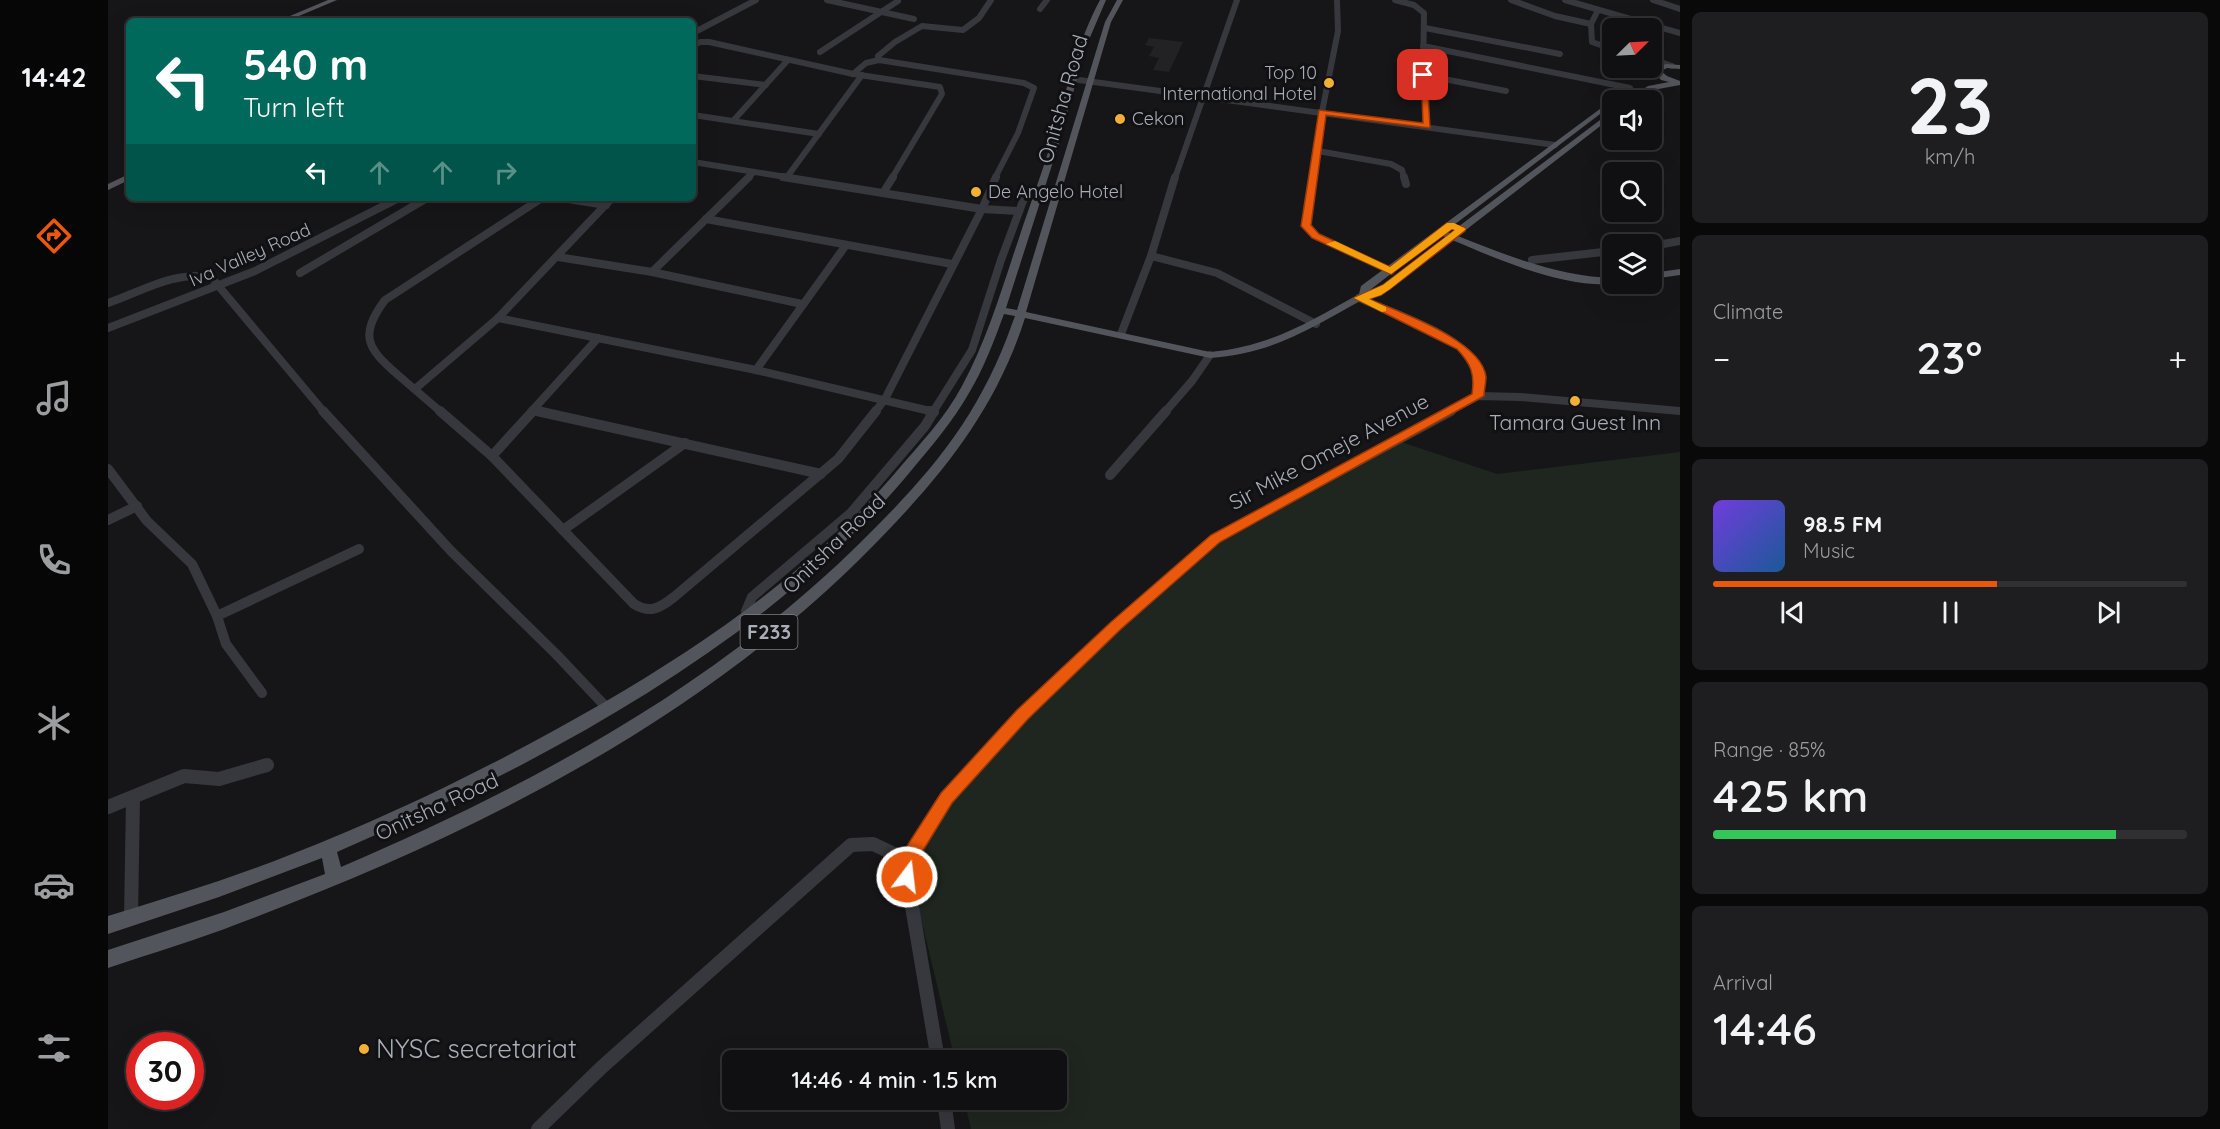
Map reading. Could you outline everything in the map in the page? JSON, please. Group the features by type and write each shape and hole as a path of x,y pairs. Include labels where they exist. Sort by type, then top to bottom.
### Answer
{"main road":[{"path":"289,18 334,0"},
{"name":"Onitsha Road","path":"108,926 328,848 429,802 552,740 689,659 748,618 821,557 892,487 955,407 994,330 1040,191 1072,79 1102,0"},
{"name":"Onitsha Road","path":"108,959 240,915 334,877 443,830 575,762 643,722 764,636 830,582 867,547 931,476 969,425 992,388 1020,314 1108,22 1120,0"},
{"path":"1676,67 1661,67 1653,75 1679,83"},
{"path":"1627,90 1640,83"},
{"path":"1648,90 1679,83"},
{"path":"1001,310 1210,355 1270,344 1295,336 1362,297 1377,293 1386,287 1589,127 1602,113"},
{"path":"1362,297 1365,288 1391,271 1555,145 1602,119"},
{"path":"108,187 126,178"},
{"path":"1451,225 1532,260 1569,272 1602,274"},
{"path":"1441,233 1566,278 1602,281"},
{"path":"1662,267 1680,264"},
{"path":"1662,275 1680,272"},
{"path":"328,848 334,877"}],"street":[{"path":"696,31 756,0"},
{"path":"827,0 914,19"},
{"path":"820,52 897,3 896,0"},
{"path":"878,56 895,42 922,26 963,30 979,18 991,0"},
{"path":"1040,9 1047,0"},
{"path":"1121,334 1151,256 1188,136 1237,0"},
{"path":"1337,0 1338,31 1322,112 1318,151 1307,210 1308,229 1316,236 1391,271"},
{"path":"1395,0 1420,8 1424,13 1423,75 1427,126"},
{"path":"1511,0 1591,24"},
{"path":"1565,0 1680,33"},
{"path":"1653,0 1680,9"},
{"path":"1598,10 1591,24 1592,42 1602,45"},
{"path":"1425,28 1560,54"},
{"path":"696,44 709,42 853,74 932,86 942,90 883,193"},
{"path":"1423,46 1630,88"},
{"path":"733,121 788,60"},
{"path":"537,201 385,300 371,321 369,341 375,355 492,456 634,604 642,610 650,611 674,597 838,459 885,399 1018,133 1034,88 1024,83 879,60 866,63 853,74"},
{"path":"787,177 862,75"},
{"path":"1423,75 1506,91"},
{"path":"696,76 766,85"},
{"path":"1072,79 1555,145"},
{"path":"696,116 819,134"},
{"path":"1318,151 1392,164 1402,170 1406,184"},
{"path":"696,162 982,208 1018,211"},
{"path":"652,272 754,172"},
{"path":"748,618 746,610 752,597 851,513 889,472 934,412 972,350 1018,211 1026,194 1031,190 1040,191"},
{"name":"Iva Valley Road","path":"108,328 221,286 286,257 393,201"},
{"path":"300,273 422,201"},
{"path":"581,201 606,205"},
{"path":"415,389 498,318 609,201"},
{"path":"706,219 952,264"},
{"path":"1662,244 1680,241"},
{"path":"756,370 846,245"},
{"path":"1532,260 1602,252"},
{"path":"1151,256 1217,273 1316,324"},
{"path":"558,257 652,272 802,304"},
{"path":"108,303 166,280 183,276 211,276 312,399 451,551 556,654 607,708"},
{"path":"1362,297 1461,347 1471,357 1480,376 1478,396"},
{"path":"498,318 756,370 934,412"},
{"path":"492,456 598,338"},
{"path":"1110,475 1192,381 1210,355"},
{"name":"Sir Mike Omeje Avenue","path":"907,860 946,798 1022,715 1116,626 1216,538 1478,396 1520,396 1680,411"},
{"path":"533,410 821,474"},
{"path":"563,530 685,443"},
{"path":"108,469 147,521 192,564 217,616 226,644 262,693"},
{"path":"108,520 137,506"},
{"path":"217,616 359,549"},
{"path":"108,807 184,776 219,779 267,765"},
{"path":"131,918 133,798"},
{"path":"538,1129 602,1067 851,845 861,841 870,842 907,860 907,877 936,1050"},
{"path":"945,1110 948,1129"}],"shaded area":[{"path":"1149,38 1183,42 1169,72 1153,70 1159,58 1149,56 1154,47 1145,45"},
{"path":"1395,440 1497,474 1680,452 1680,1129 971,1129 966,1110 1067,1110 1067,1050 953,1050 907,860 1022,715 1216,538"}],"slow traffic":[{"path":"1331,244 1391,271 1451,225 1461,229 1386,287 1377,293 1359,298 1382,309"}],"place":[{"name":"Top 10 International Hotel","path":"1329,83"},
{"name":"Cekon","path":"1120,119"},
{"name":"De Angelo Hotel","path":"976,192"},
{"name":"Tamara Guest Inn","path":"1575,401"},
{"name":"NYSC secretariat","path":"364,1049"}],"route":[{"path":"907,877 907,860 946,798 1022,715 1116,626 1216,538 1478,396 1481,386 1480,376 1471,357 1461,347 1359,298 1377,293 1386,287 1461,229 1451,225 1391,271 1316,236 1306,226 1322,112 1427,126 1423,75"}]}
